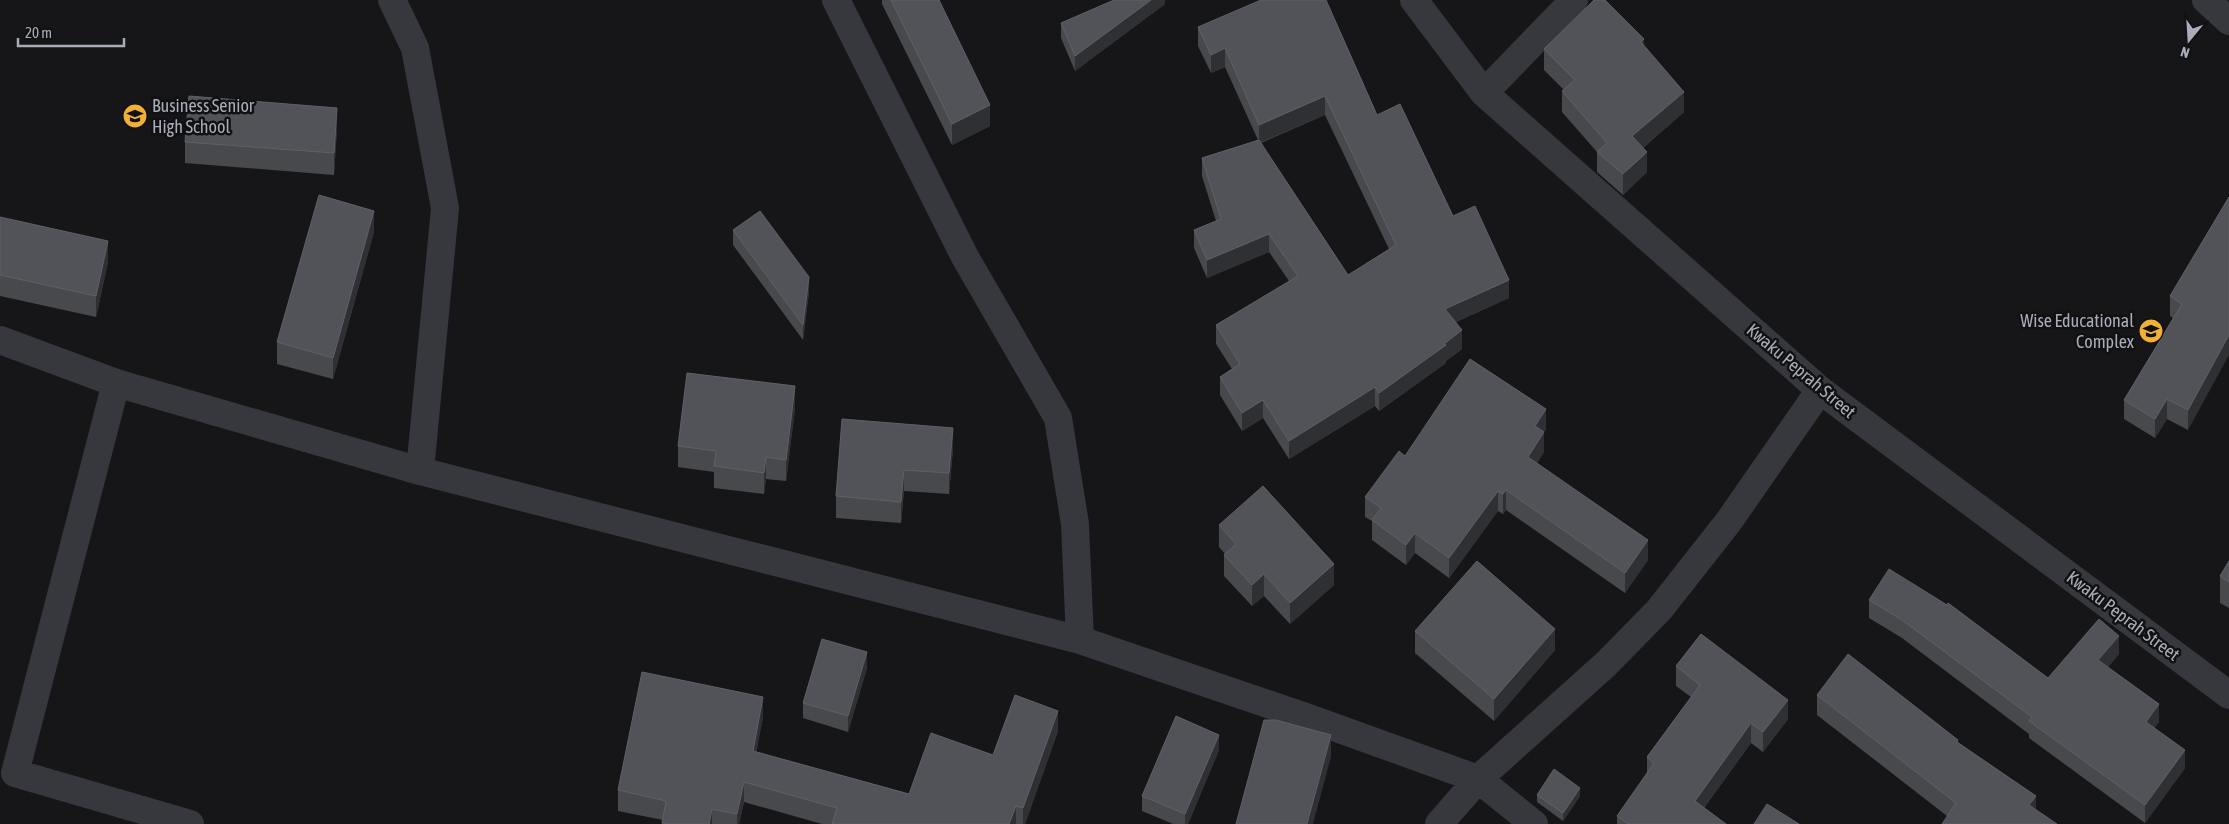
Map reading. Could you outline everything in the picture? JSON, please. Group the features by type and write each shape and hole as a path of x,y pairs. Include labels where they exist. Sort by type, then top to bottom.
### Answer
{"street":[{"path":"392,0 415,48 445,208 420,471"},
{"path":"836,0 965,257 1058,418 1075,524 1080,640"},
{"name":"Kwaku Peprah Street","path":"1414,0 1484,93 1820,390 2229,696"},
{"path":"1484,93 1574,0"},
{"path":"2206,0 2229,22"},
{"path":"0,340 116,383 420,471 1080,640 1306,717 1478,779 1534,824"},
{"path":"116,383 7,771 190,824"},
{"path":"1439,824 1478,779 1606,664 1659,610 1729,521 1820,390"}],"building":[{"path":"891,0 939,0 990,105 952,124"},
{"path":"1114,0 1151,0 1075,56 1061,23"},
{"path":"1261,0 1326,0 1377,115 1400,104 1453,216 1475,206 1509,280 1445,309 1462,330 1444,344 1446,345 1379,393 1375,387 1289,441 1263,400 1242,413 1220,377 1240,364 1216,325 1298,276 1269,234 1207,260 1194,230 1221,219 1202,158 1259,140 1348,275 1396,245 1325,96 1259,125 1225,48 1211,55 1198,27"},
{"path":"1594,0 1605,0 1644,39 1641,42 1684,92 1632,136 1647,152 1623,174 1597,152 1607,143 1562,91 1575,80 1544,49"},
{"path":"189,96 337,108 334,153 185,142"},
{"path":"319,195 374,211 333,358 277,342"},
{"path":"2229,197 2229,335 2188,410 2167,399 2155,419 2124,400 2182,304 2170,296"},
{"path":"760,211 809,277 803,325 733,230"},
{"path":"0,217 108,241 96,296 0,275"},
{"path":"1470,359 1546,409 1535,426 1544,432 1528,457 1648,540 1625,573 1506,490 1503,494 1498,491 1449,558 1415,533 1406,545 1372,520 1381,508 1365,497 1399,451 1405,456"},
{"path":"687,373 795,386 786,460 766,457 764,473 714,466 716,451 678,446"},
{"path":"842,419 953,428 949,473 904,470 901,502 836,496"},
{"path":"1263,486 1334,564 1290,603 1264,574 1252,585 1224,555 1236,544 1219,525"},
{"path":"1477,561 1555,629 1494,699 1415,631"},
{"path":"2229,561 2229,582 2220,576"},
{"path":"1889,569 1947,605 1948,603 2048,678 2099,619 2119,636 2098,660 2159,704 2146,722 2185,750 2145,805 2029,721 2032,717 1902,620 1869,600"},
{"path":"1701,634 1788,700 1763,732 1751,723 1695,801 1726,824 1628,824 1617,816 1654,763 1647,757 1700,685 1676,666"},
{"path":"822,639 867,652 848,716 803,703"},
{"path":"1848,654 1958,740 1957,742 2036,796 2029,805 2057,824 1942,824 1956,803 1817,695"},
{"path":"642,672 763,697 753,751 909,794 931,733 993,755 1015,695 1058,711 1023,808 1016,806 1009,824 832,824 837,808 744,782 737,814 712,809 709,824 668,824 662,823 666,801 618,790"},
{"path":"1176,716 1219,735 1185,814 1142,796"},
{"path":"1264,720 1276,720 1331,735 1307,824 1236,824"},
{"path":"1554,769 1580,788 1563,813 1537,795"},
{"path":"1767,804 1799,824 1754,824"}],"place":[{"name":"Business Senior High School","path":"135,116"},
{"name":"Wise Educational Complex","path":"2151,331"}]}
